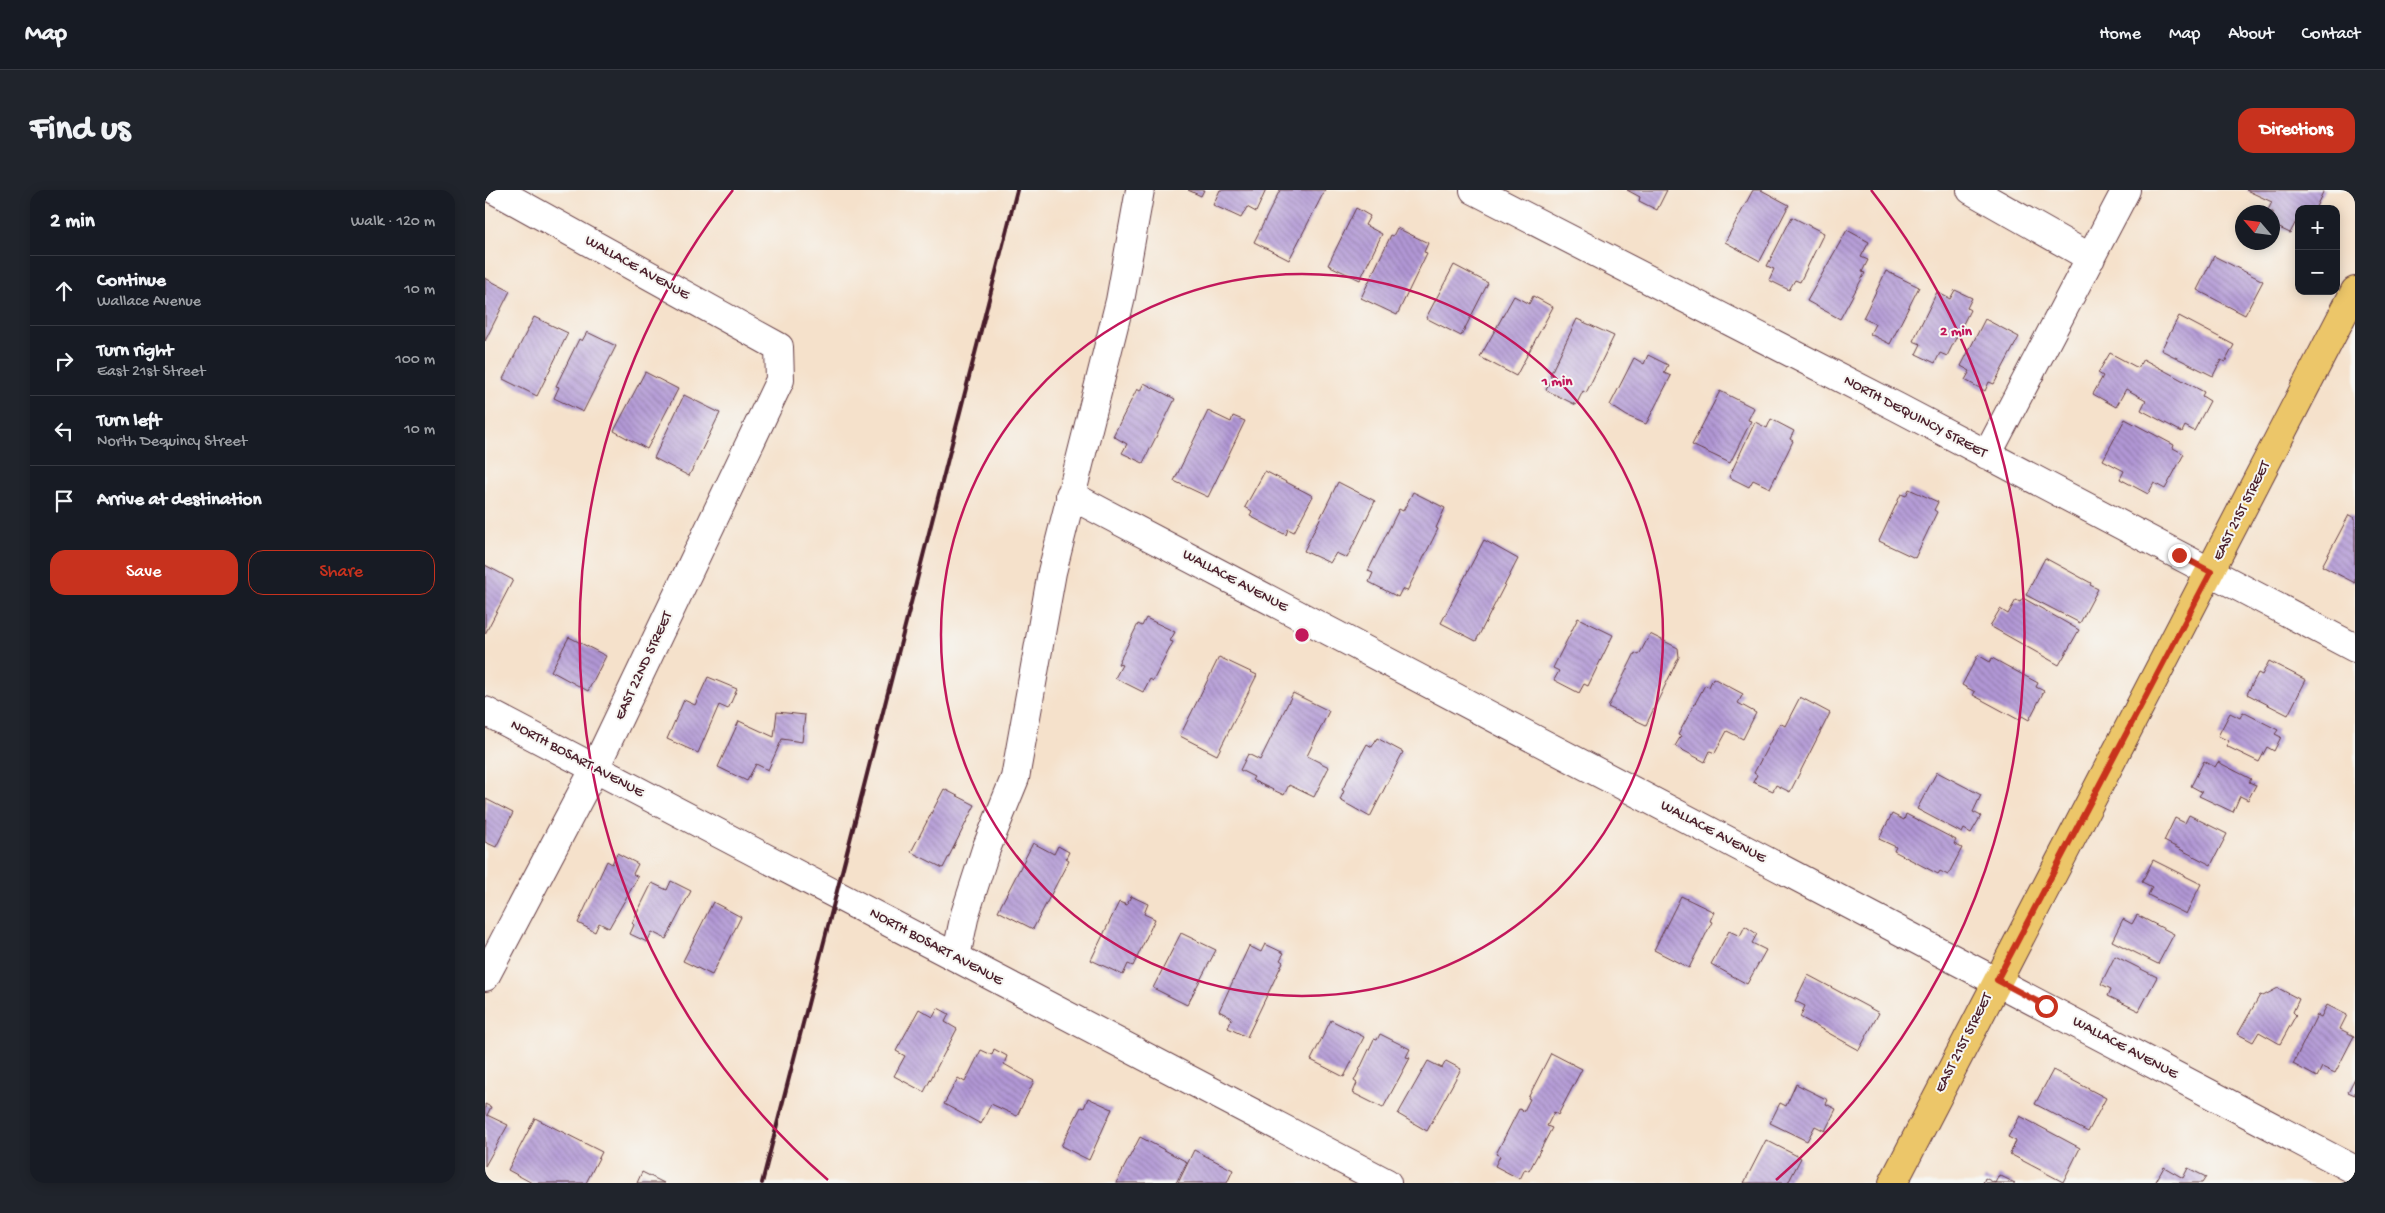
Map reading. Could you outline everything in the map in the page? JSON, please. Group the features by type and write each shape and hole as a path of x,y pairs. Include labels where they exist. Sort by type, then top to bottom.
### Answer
{"main road":[{"name":"EAST 21ST STREET","path":"1893,1183 2355,291"}],"street":[{"name":"WALLACE AVENUE","path":"495,190 779,347"},
{"path":"955,957 965,914 986,849 1015,778 1052,572 1120,302 1140,190"},
{"name":"NORTH DEQUINCY STREET","path":"1474,190 2355,648"},
{"path":"1971,190 2091,258"},
{"path":"1987,455 2126,190"},
{"name":"EAST 22ND STREET","path":"485,977 595,768 779,380 779,347"},
{"name":"WALLACE AVENUE","path":"1071,495 1997,980 2355,1170"},
{"name":"NORTH BOSART AVENUE","path":"485,711 1387,1183"}],"building":[{"path":"1188,190 1204,190 1201,196"},
{"path":"1220,190 1266,190 1256,212 1247,207 1241,218 1213,205"},
{"path":"1280,190 1325,190 1289,260 1254,242"},
{"path":"1627,190 1667,190 1657,210 1639,201 1640,197"},
{"path":"1753,190 1761,190 1789,205 1760,261 1725,242"},
{"path":"2246,190 2324,190 2317,205 2295,205 2295,224 2290,233 2280,228 2280,205 2270,205 2272,202"},
{"path":"1356,208 1370,216 1365,225 1382,234 1360,280 1328,265"},
{"path":"1792,217 1824,233 1800,282 1795,280 1789,290 1769,280 1774,269 1767,266"},
{"path":"1397,228 1428,243 1424,252 1427,253 1397,315 1361,298 1391,235 1393,236"},
{"path":"1847,230 1869,242 1861,257 1868,260 1862,272 1865,273 1840,319 1807,301"},
{"path":"2214,256 2263,281 2245,315 2197,290"},
{"path":"1454,265 1488,283 1461,336 1426,318"},
{"path":"1886,271 1919,287 1890,344 1870,334 1875,324 1863,318"},
{"path":"485,278 510,291 485,341"},
{"path":"1955,290 1972,298 1967,308 1970,310 1947,356 1940,353 1935,363 1916,354 1921,344 1913,341 1937,292 1950,299"},
{"path":"1514,296 1529,304 1533,296 1553,307 1516,376 1480,357"},
{"path":"2179,316 2234,345 2225,362 2221,360 2213,376 2161,350"},
{"path":"534,317 568,333 537,396 503,379"},
{"path":"1577,319 1614,336 1586,393 1583,391 1576,405 1546,390 1552,376 1550,375"},
{"path":"1985,319 2019,337 1994,384 1989,382 1985,391 1965,380 1970,371 1961,366"},
{"path":"587,332 616,346 583,412 554,398 559,387 556,386 579,339 582,341"},
{"path":"2110,353 2138,368 2143,359 2204,392 2202,396 2210,401 2194,431 2185,426 2182,432 2141,410 2146,400 2126,389 2116,407 2093,394 2103,376 2098,373"},
{"path":"1648,355 1668,365 1664,373 1671,376 1646,424 1627,416 1610,405 1634,358 1644,364"},
{"path":"645,372 678,389 647,449 614,431"},
{"path":"1144,383 1175,399 1143,463 1122,453 1127,444 1113,436 1137,389 1140,391"},
{"path":"1720,391 1754,408 1748,420 1751,421 1730,463 1692,445"},
{"path":"684,395 720,413 689,476 654,458"},
{"path":"1208,411 1231,422 1233,416 1245,421 1208,497 1174,481"},
{"path":"1771,419 1794,431 1790,439 1793,441 1770,488 1753,480 1749,487 1729,477 1755,422 1767,428"},
{"path":"2125,419 2174,445 2173,448 2184,454 2165,489 2154,483 2148,494 2120,479 2124,471 2103,460"},
{"path":"1265,471 1313,496 1294,532 1288,529 1286,535 1250,516 1252,511 1245,507"},
{"path":"1338,482 1375,501 1347,558 1336,553 1330,563 1304,551"},
{"path":"1909,489 1938,502 1934,510 1937,512 1915,558 1879,541 1901,494 1906,496"},
{"path":"1413,492 1445,508 1436,528 1438,529 1407,591 1402,589 1398,597 1369,582 1373,573 1368,571 1399,509 1403,511"},
{"path":"2349,515 2355,518 2355,583 2322,566"},
{"path":"1484,540 1518,559 1476,641 1441,623"},
{"path":"2045,558 2091,583 2090,585 2098,589 2080,623 2026,595"},
{"path":"485,565 513,580 485,634"},
{"path":"2023,598 2079,630 2059,665 1990,626 2000,609 2008,614 2016,600 2020,602"},
{"path":"1146,618 1175,632 1170,641 1173,642 1153,681 1150,679 1143,692 1115,678 1122,665 1118,664 1138,624 1142,626"},
{"path":"1578,618 1613,635 1588,686 1584,684 1579,693 1554,680 1559,671 1553,668"},
{"path":"1650,634 1678,648 1679,657 1646,725 1608,707 1635,653 1639,655"},
{"path":"569,637 606,656 588,691 551,671"},
{"path":"1978,655 1990,662 1992,658 2038,683 2036,687 2044,691 2029,720 2022,716 2019,720 1973,695 1975,692 1962,685"},
{"path":"1219,657 1257,675 1217,755 1180,736"},
{"path":"2269,661 2306,680 2288,715 2247,694 2258,673 2262,675"},
{"path":"708,677 737,689 728,709 719,705 698,753 667,739 684,700 695,705"},
{"path":"1713,678 1743,694 1738,703 1756,713 1743,739 1727,731 1715,753 1710,751 1705,762 1675,746 1681,736 1678,735 1705,685 1709,687"},
{"path":"1293,693 1329,711 1307,756 1329,767 1314,797 1289,785 1284,795 1252,780 1254,777 1240,770 1248,754 1260,760"},
{"path":"1800,697 1830,713 1790,792 1776,785 1773,791 1753,782 1757,775 1754,773 1780,723 1785,726"},
{"path":"777,712 805,715 802,742 782,739 768,770 756,764 747,781 718,767 739,721 774,737"},
{"path":"2243,712 2278,730 2275,734 2281,737 2274,751 2267,747 2259,762 2226,746 2229,741 2218,736 2230,713 2240,718"},
{"path":"1377,738 1403,752 1370,817 1340,800 1344,791 1342,790 1367,744 1372,747"},
{"path":"2204,761 2215,767 2218,762 2251,779 2249,782 2256,785 2248,800 2240,796 2233,812 2199,796 2202,792 2191,786"},
{"path":"1937,772 1981,795 1973,812 1981,816 1971,833 1964,829 1962,833 1917,809"},
{"path":"944,789 975,805 943,868 911,852"},
{"path":"486,799 513,813 496,847 485,842"},
{"path":"1892,814 1904,820 1906,814 1956,840 1954,844 1962,848 1948,875 1940,871 1938,874 1894,851 1896,847 1879,839"},
{"path":"2189,815 2227,834 2211,865 2164,841 2175,818 2185,823"},
{"path":"1033,843 1054,854 1058,846 1069,852 1066,858 1069,860 1033,929 998,911"},
{"path":"617,853 638,864 633,874 638,877 609,928 599,923 595,932 578,923 607,861 612,864"},
{"path":"2153,860 2201,884 2186,914 2148,895 2152,887 2142,882"},
{"path":"671,881 691,891 666,939 652,932 647,942 630,934 634,925 632,923 652,883 667,890"},
{"path":"1131,896 1148,904 1144,914 1155,919 1133,966 1128,964 1123,975 1091,960 1119,902 1127,905"},
{"path":"1681,896 1714,912 1710,921 1712,922 1689,968 1654,950"},
{"path":"713,902 741,917 712,975 683,961"},
{"path":"2137,915 2174,934 2158,964 2112,941 2123,919 2132,924"},
{"path":"1745,926 1757,934 1752,943 1766,950 1747,984 1711,964 1729,931 1740,936"},
{"path":"1181,933 1216,950 1187,1005 1153,988"},
{"path":"1265,944 1284,953 1280,960 1283,962 1247,1037 1228,1028 1232,1018 1219,1011 1249,946 1261,952"},
{"path":"2115,956 2157,977 2139,1011 2108,996 2111,989 2101,984"},
{"path":"1808,975 1879,1013 1859,1050 1800,1017 1805,1006 1795,1001"},
{"path":"2278,988 2299,999 2293,1012 2296,1015 2280,1044 2259,1032 2253,1042 2238,1034 2260,995 2263,996"},
{"path":"2327,1005 2347,1015 2340,1029 2354,1036 2335,1073 2322,1067 2317,1077 2293,1064 2317,1015 2321,1017"},
{"path":"938,1008 949,1014 945,1022 957,1029 924,1092 894,1076 905,1056 896,1051 919,1009 933,1017"},
{"path":"1331,1020 1364,1037 1344,1077 1311,1060"},
{"path":"1380,1034 1410,1049 1406,1057 1410,1058 1383,1108 1353,1093 1357,1083 1354,1081 1374,1039 1377,1040"},
{"path":"994,1049 1007,1056 1004,1064 1034,1081 1017,1116 991,1104 981,1124 944,1104 958,1078 965,1082 981,1050 992,1055"},
{"path":"1551,1053 1582,1069 1558,1115 1554,1112 1547,1126 1552,1128 1529,1171 1525,1169 1520,1179 1495,1166 1500,1156 1496,1154 1519,1109 1524,1111 1530,1099 1528,1098"},
{"path":"1428,1061 1442,1068 1446,1061 1461,1069 1427,1131 1398,1114"},
{"path":"2053,1070 2106,1098 2088,1132 2035,1104"},
{"path":"2355,1078 2355,1095 2348,1092"},
{"path":"1796,1084 1828,1100 1826,1104 1836,1109 1825,1131 1815,1126 1807,1141 1770,1123 1780,1103 1786,1106"},
{"path":"1088,1098 1112,1109 1089,1160 1061,1146 1081,1107 1084,1108"},
{"path":"485,1104 491,1107 487,1115 508,1125 485,1166"},
{"path":"2020,1116 2080,1148 2063,1182 2010,1154 2016,1141 2008,1137"},
{"path":"535,1118 602,1152 586,1183 532,1183 508,1170"},
{"path":"1140,1137 1187,1162 1176,1183 1116,1183"},
{"path":"1766,1140 1801,1158 1788,1183 1744,1183"},
{"path":"1194,1150 1233,1170 1227,1183 1178,1183"},
{"path":"2164,1167 2183,1178 2188,1168 2206,1177 2202,1183 2155,1183"},
{"path":"642,1172 664,1183 637,1183"},
{"path":"1999,1175 2015,1183 1995,1183"},
{"path":"1985,1178 1995,1183 1983,1183"}],"railway":[{"path":"762,1183 1017,190"}],"route":[{"path":"2046,1006 1997,980 2211,572 2179,555"}]}
